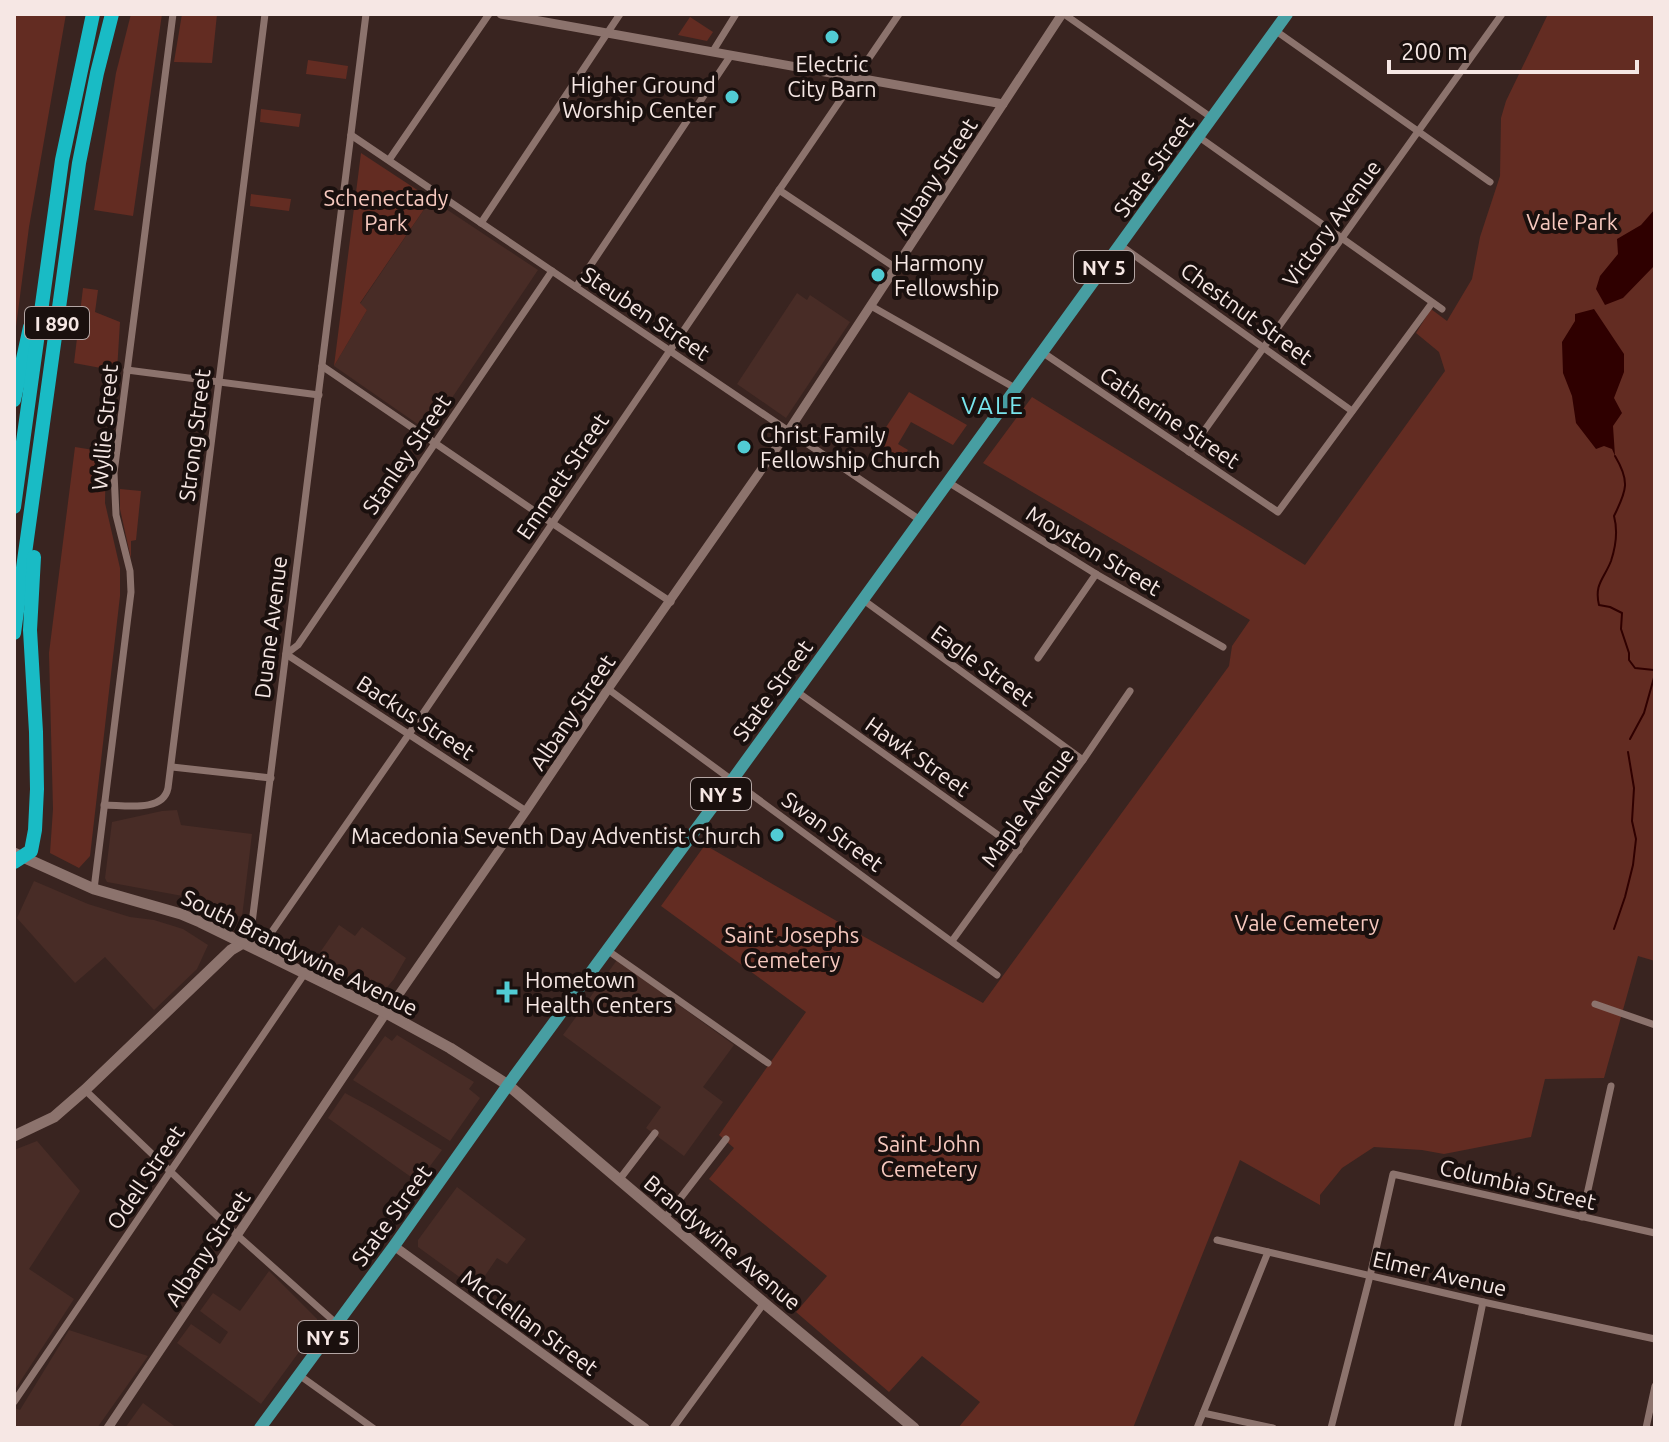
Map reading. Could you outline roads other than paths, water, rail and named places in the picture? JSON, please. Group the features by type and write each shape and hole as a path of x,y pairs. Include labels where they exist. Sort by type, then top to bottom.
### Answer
{"highway":[{"name":"I 890","path":"14,507 65,144 93,14"},
{"name":"I 890","path":"14,633 79,163 112,14"},
{"path":"14,400 49,249"},
{"path":"17,857 31,851 35,830 37,742 30,620 47,396"}],"main road":[{"name":"State Street","path":"260,1428 1287,14"},
{"name":"South Brandywine Avenue","path":"17,857 94,889 181,914 386,1013 508,1085"},
{"path":"14,1136 54,1117 231,950 243,943"},
{"name":"Brandywine Avenue","path":"508,1085 914,1428"}],"street":[{"name":"Wyllie Street","path":"94,889 131,592 130,571 116,515 114,473 173,14"},
{"name":"Strong Street","path":"104,805 139,806 162,801 167,795 265,14"},
{"name":"Duane Avenue","path":"243,943 252,923 366,14"},
{"path":"389,160 489,14"},
{"path":"501,14 1003,104"},
{"path":"481,223 620,14"},
{"path":"713,51 736,14"},
{"name":"Emmett Street","path":"243,943 271,933 899,14"},
{"path":"1063,14 1212,118"},
{"name":"Albany Street","path":"108,1428 386,1013 789,430 1063,14"},
{"name":"Victory Avenue","path":"1189,452 1502,14"},
{"path":"1276,31 1490,182"},
{"path":"576,287 731,55"},
{"name":"Steuben Street","path":"351,135 920,520"},
{"path":"1199,137 1442,309"},
{"path":"779,190 896,268"},
{"name":"Chestnut Street","path":"1120,245 1352,411"},
{"name":"Stanley Street","path":"286,654 298,645 552,271"},
{"path":"1352,411 1432,303"},
{"path":"871,306 1015,388"},
{"name":"Catherine Street","path":"1042,352 1278,512 1352,411"},
{"path":"322,366 671,602"},
{"path":"127,370 319,395"},
{"name":"Moyston Street","path":"948,482 1096,574 1223,647"},
{"path":"1038,658 1096,574"},
{"name":"Eagle Street","path":"862,599 1083,760"},
{"name":"Backus Street","path":"286,654 526,811"},
{"name":"Swan Street","path":"608,689 997,975"},
{"name":"Hawk Street","path":"796,691 1019,850"},
{"name":"Maple Avenue","path":"952,941 1130,691"},
{"path":"172,767 271,778"},
{"path":"607,950 768,1063"},
{"name":"Odell Street","path":"14,1402 305,973"},
{"path":"1595,1004 1655,1025"},
{"path":"1582,1217 1611,1086"},
{"path":"85,1090 237,1235 337,1324"},
{"path":"619,1180 655,1133"},
{"path":"665,1218 726,1139"},
{"name":"Columbia Street","path":"1370,1276 1393,1174 1655,1233"},
{"name":"Elmer Avenue","path":"1217,1240 1655,1339"},
{"name":"McClellan Street","path":"394,1246 645,1428"},
{"path":"1197,1428 1268,1252"},
{"path":"1331,1428 1370,1276"},
{"path":"1457,1428 1483,1302"},
{"path":"673,1428 764,1303"},
{"path":"299,1375 373,1428"},
{"path":"1646,1428 1655,1386"},
{"path":"1203,1413 1273,1428"}],"waterway":[{"path":"1615,456 1623,472 1625,486 1614,516 1615,544 1599,587 1599,605 1622,613 1621,629 1629,660 1635,668 1654,670 1655,674"},
{"path":"1630,739 1644,713 1655,674"},
{"path":"1614,929 1633,865 1636,839 1632,821 1634,788 1628,752"}],"place":[{"name":"Electric City Barn","path":"832,37"},
{"name":"Higher Ground Worship Center","path":"732,97"},
{"name":"Harmony Fellowship","path":"878,275"},
{"name":"Christ Family Fellowship Church","path":"744,447"},
{"name":"Macedonia Seventh Day Adventist Church","path":"777,835"},
{"name":"Hometown Health Centers","path":"507,992"}],"district":[{"name":"VALE","path":"993,405"}],"park label":[{"name":"Schenectady Park","path":"386,210"},
{"name":"Vale Park","path":"1572,221"},
{"name":"Vale Cemetery","path":"1307,922"},
{"name":"Saint Josephs Cemetery","path":"792,946"},
{"name":"Saint John Cemetery","path":"929,1156"}]}
